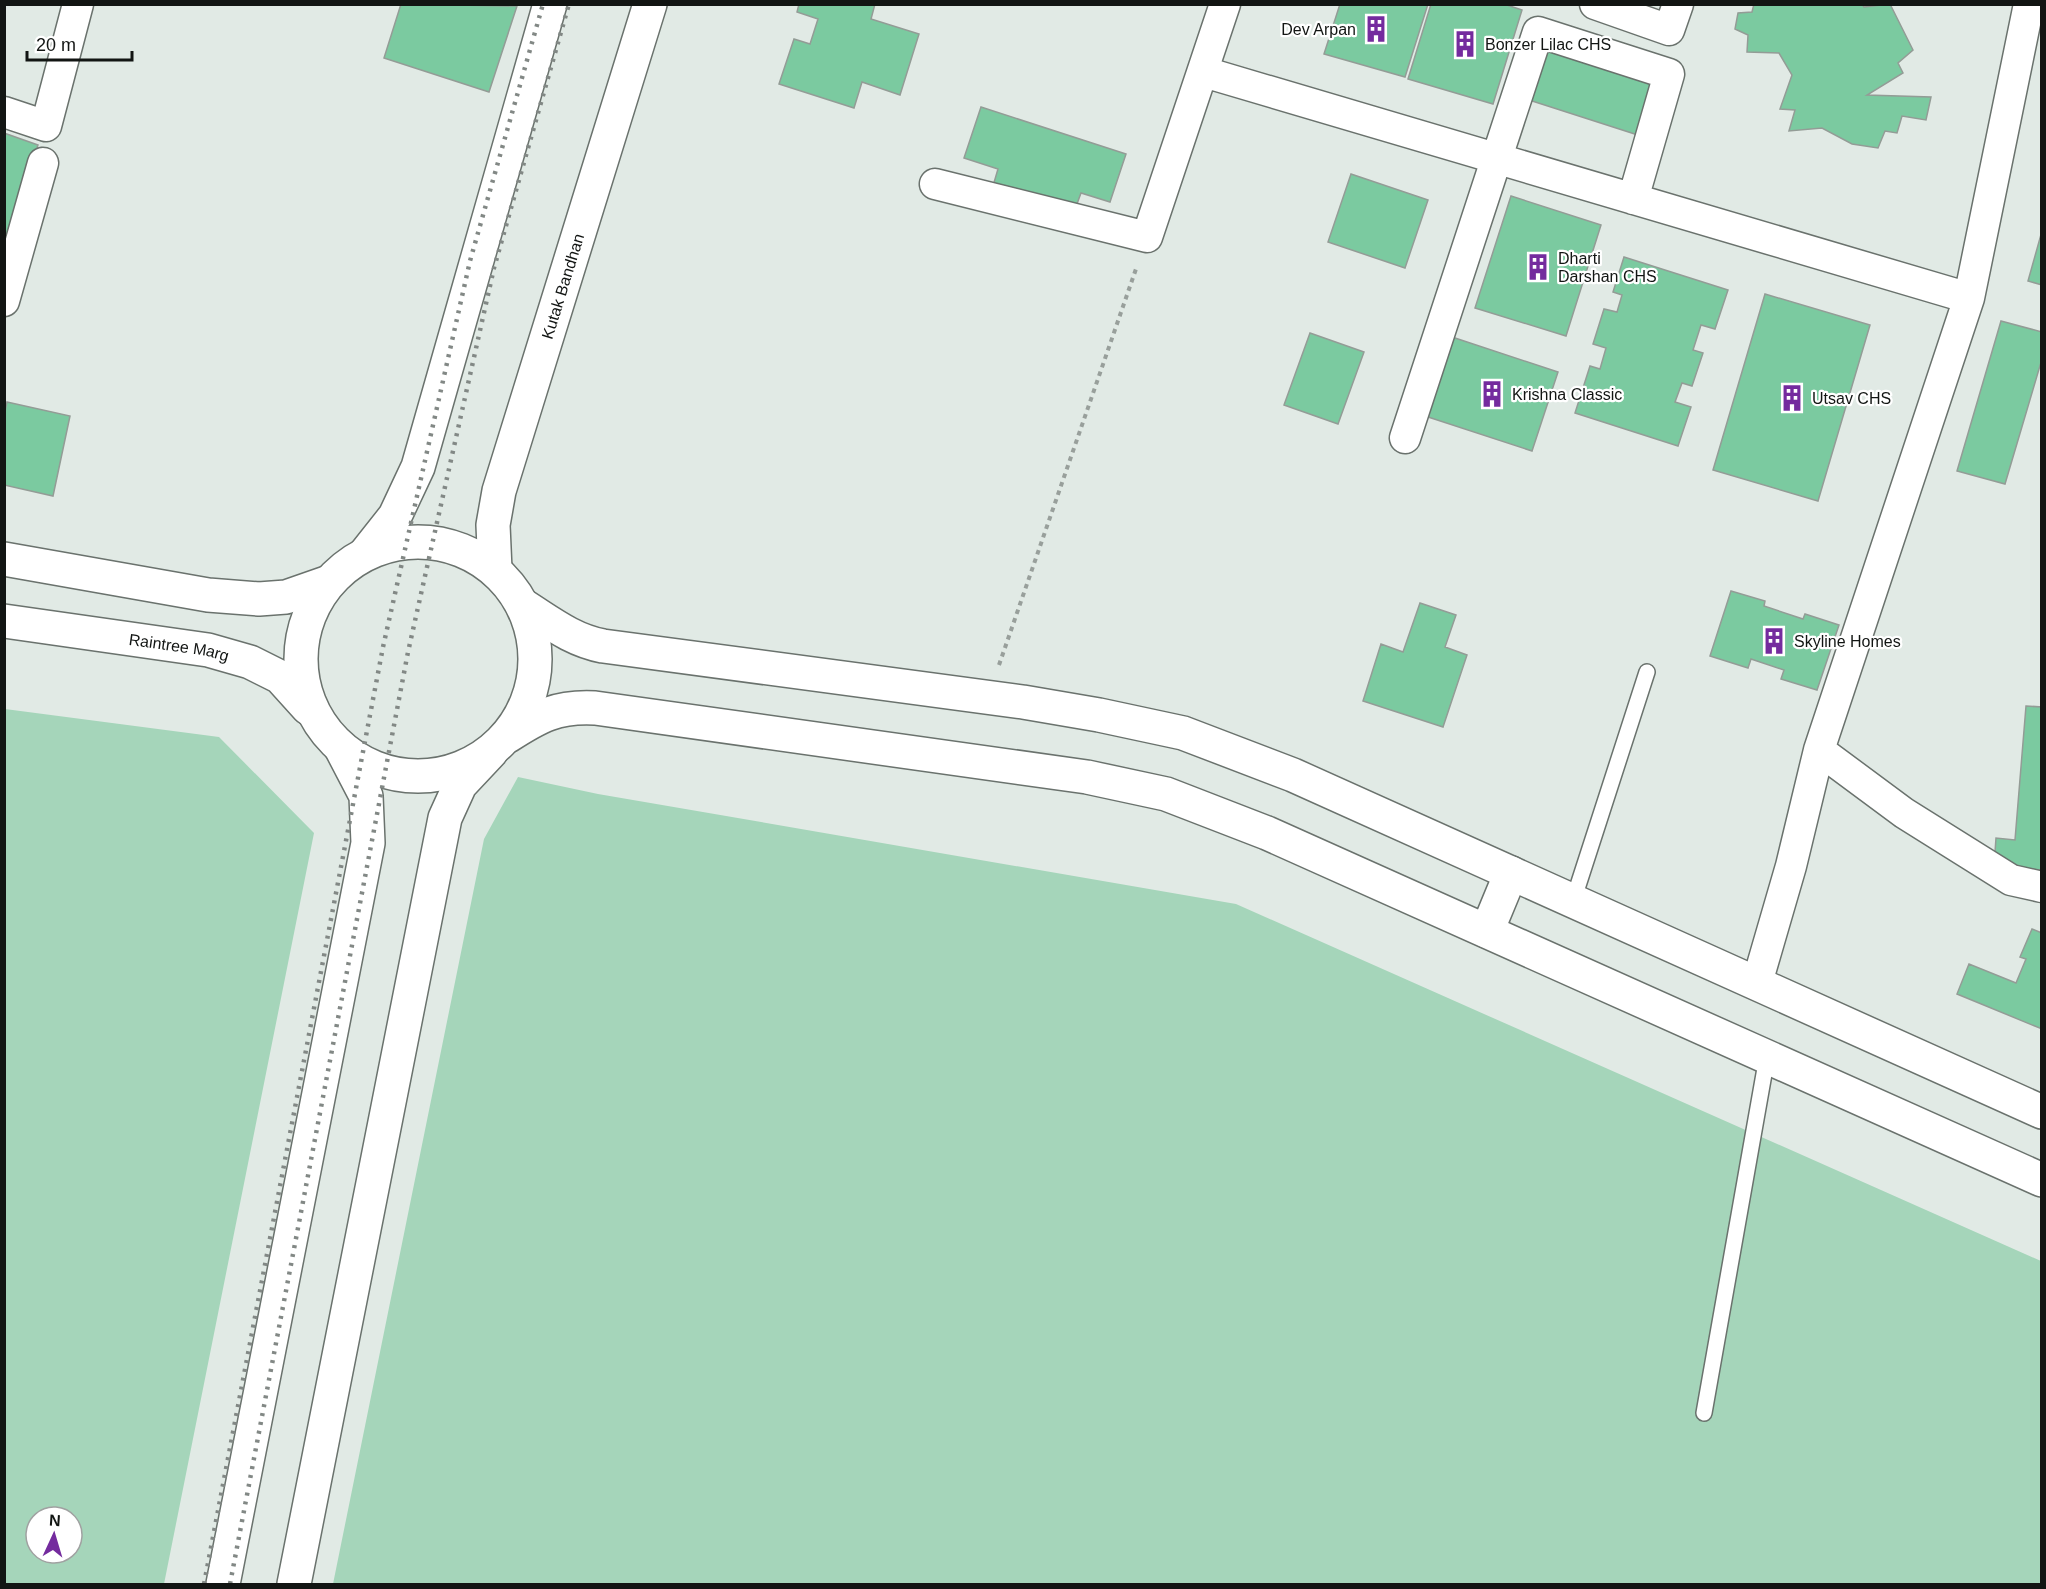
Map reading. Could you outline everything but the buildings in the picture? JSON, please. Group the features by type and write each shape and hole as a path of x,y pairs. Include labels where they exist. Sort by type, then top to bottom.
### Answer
{"street":[{"path":"4,112 46,126 78,4"},
{"path":"366,554 395,516 418,467 550,4"},
{"name":"Kutak Bandhan","path":"495,570 493,525 499,491 650,4"},
{"path":"935,184 1147,237 1225,4"},
{"path":"1595,4 1670,30 1678,4"},
{"path":"1757,983 1791,866 1819,750 1969,298 2029,4"},
{"path":"1405,438 1538,32 1669,74 1633,199"},
{"path":"1203,72 1969,298"},
{"path":"4,301 43,163"},
{"path":"222,1584 368,843 366,796 333,740 313,712 301,667 301,645 306,622 329,582 346,566 366,554 387,546 433,542 477,557 512,586 524,606 532,628 536,650 536,674 531,696 521,717 500,744 460,785 445,818 294,1584"},
{"path":"4,559 208,595 259,599 286,597 329,582"},
{"path":"524,606 562,632 582,642 987,697 1099,715 1183,733 1240,753 2042,1112"},
{"name":"Raintree Marg","path":"4,621 208,650 250,662 280,676 333,740"},
{"path":"333,740 360,761 381,770 416,776 450,772 500,744 541,715 559,710 595,708 1087,777 1166,794 1217,812 2042,1180"},
{"path":"1819,750 1904,813 2011,880 2042,887"},
{"path":"1486,931 1511,873"}],"lane":[{"path":"1573,901 1647,672"},
{"path":"1704,1413 1767,1057"}],"path":[{"path":"987,697 1147,237"}],"green space":[{"path":"5,709 219,737 314,833 164,1584 5,1584"},
{"path":"518,777 598,794 1236,904 2041,1261 2041,1584 333,1584 484,839"}],"railway":[{"path":"204,1584 383,647 470,261 543,4"},
{"path":"230,1584 408,652 494,268 569,4"}],"place":[{"name":"Dev Arpan","path":"1376,29"},
{"name":"Bonzer Lilac CHS","path":"1465,44"},
{"name":"Dharti Darshan CHS","path":"1538,267"},
{"name":"Krishna Classic","path":"1492,394"},
{"name":"Utsav CHS","path":"1792,398"},
{"name":"Skyline Homes","path":"1774,641"}]}
